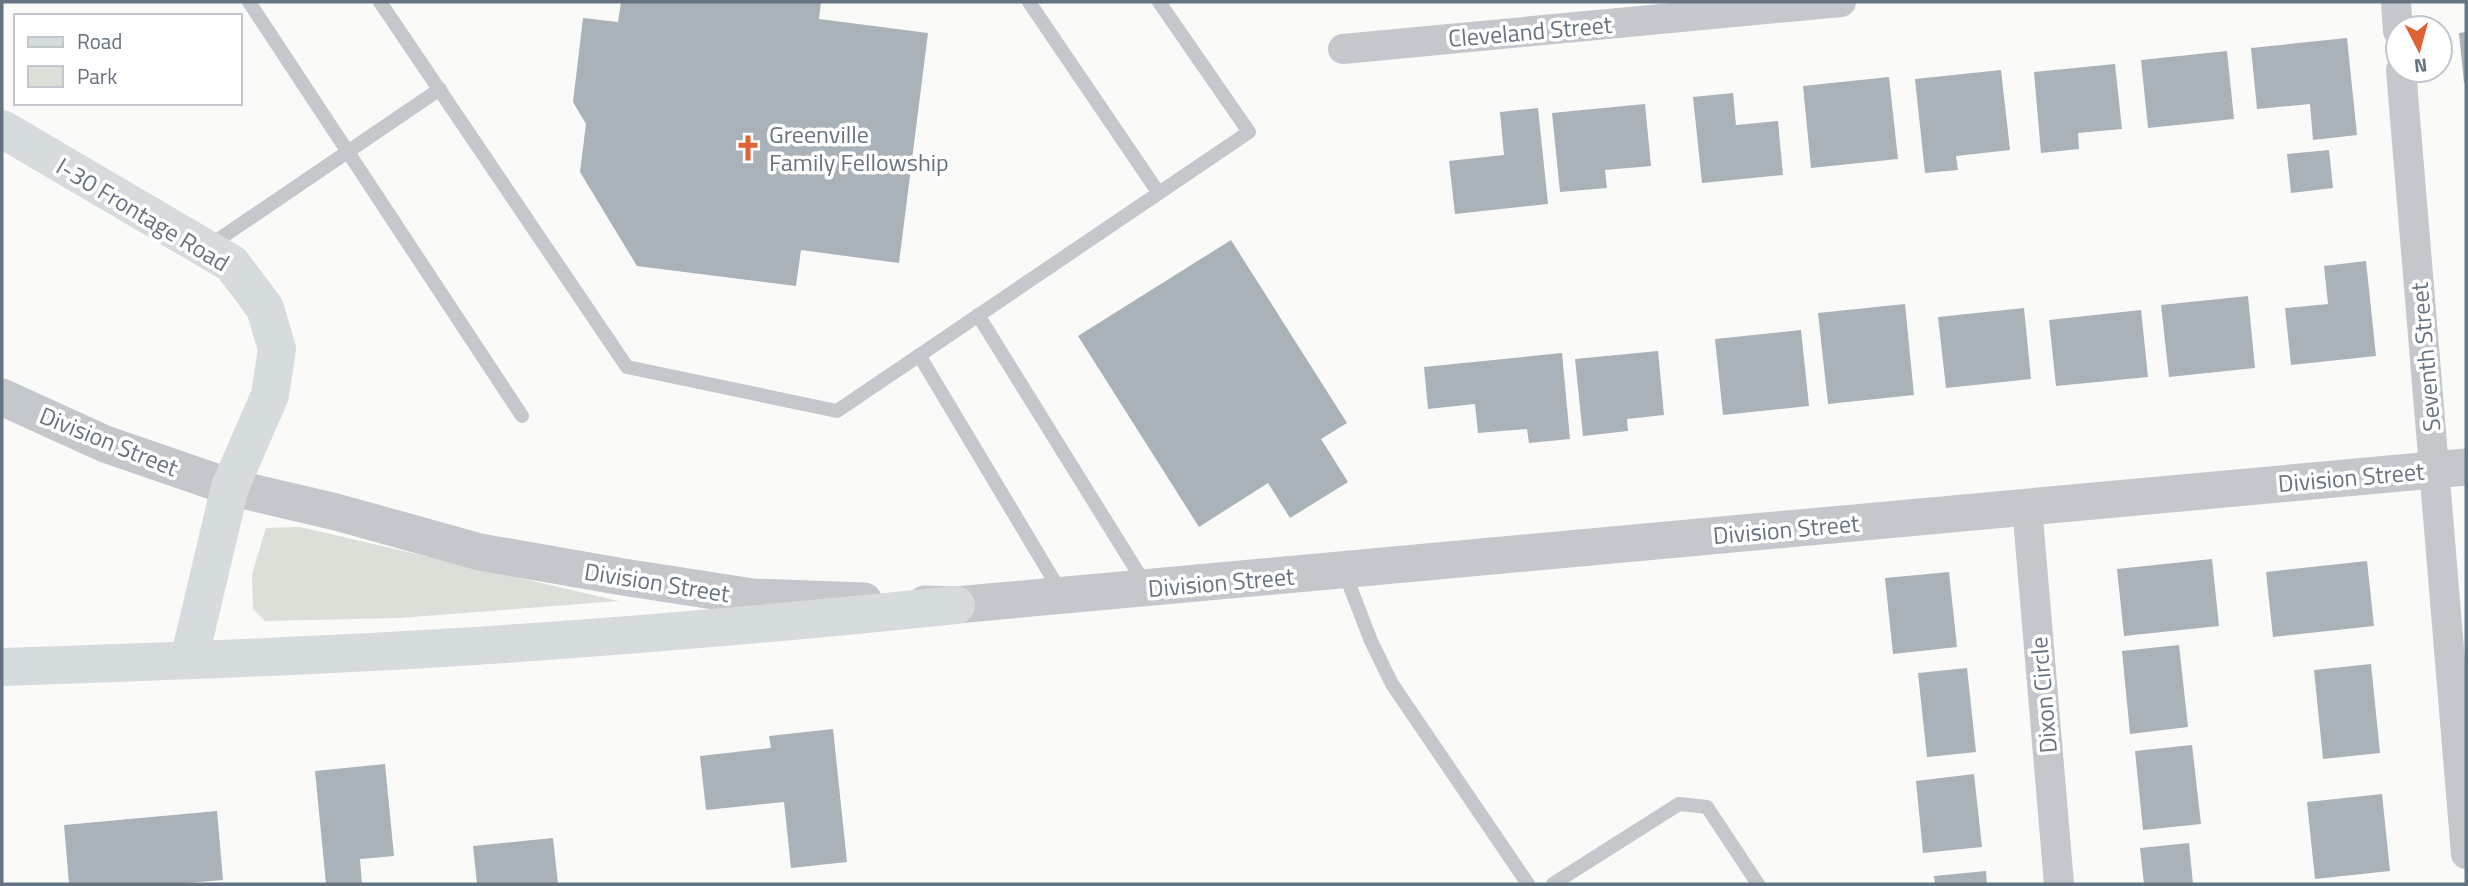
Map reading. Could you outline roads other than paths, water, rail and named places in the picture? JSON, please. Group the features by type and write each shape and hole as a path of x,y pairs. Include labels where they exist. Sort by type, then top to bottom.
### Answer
{"main road":[{"name":"I-30 Frontage Road","path":"2,129 232,264 265,308 277,349 270,395 230,487 189,660"},
{"path":"2,667 519,643 752,625 956,605"}],"street":[{"name":"Cleveland Street","path":"1343,49 1841,2"},
{"name":"Seventh Street","path":"2403,84 2450,469 2466,854"},
{"name":"Division Street","path":"2,397 105,444 230,487 336,512 480,552 623,578 753,597 956,605 2450,469"},
{"name":"Dixon Circle","path":"2027,506 2059,884"}],"lane":[{"path":"249,2 522,416"},
{"path":"380,2 626,367 837,411 1248,132 1159,2"},
{"path":"1029,2 1158,192"},
{"path":"205,248 440,89"},
{"path":"978,314 1148,588"},
{"path":"919,355 1063,596"},
{"path":"1344,571 1371,641 1392,684 1528,884"},
{"path":"1553,884 1679,804 1707,807 1758,884"}],"place":[{"name":"Greenville Family Fellowship","path":"748,148"}]}
